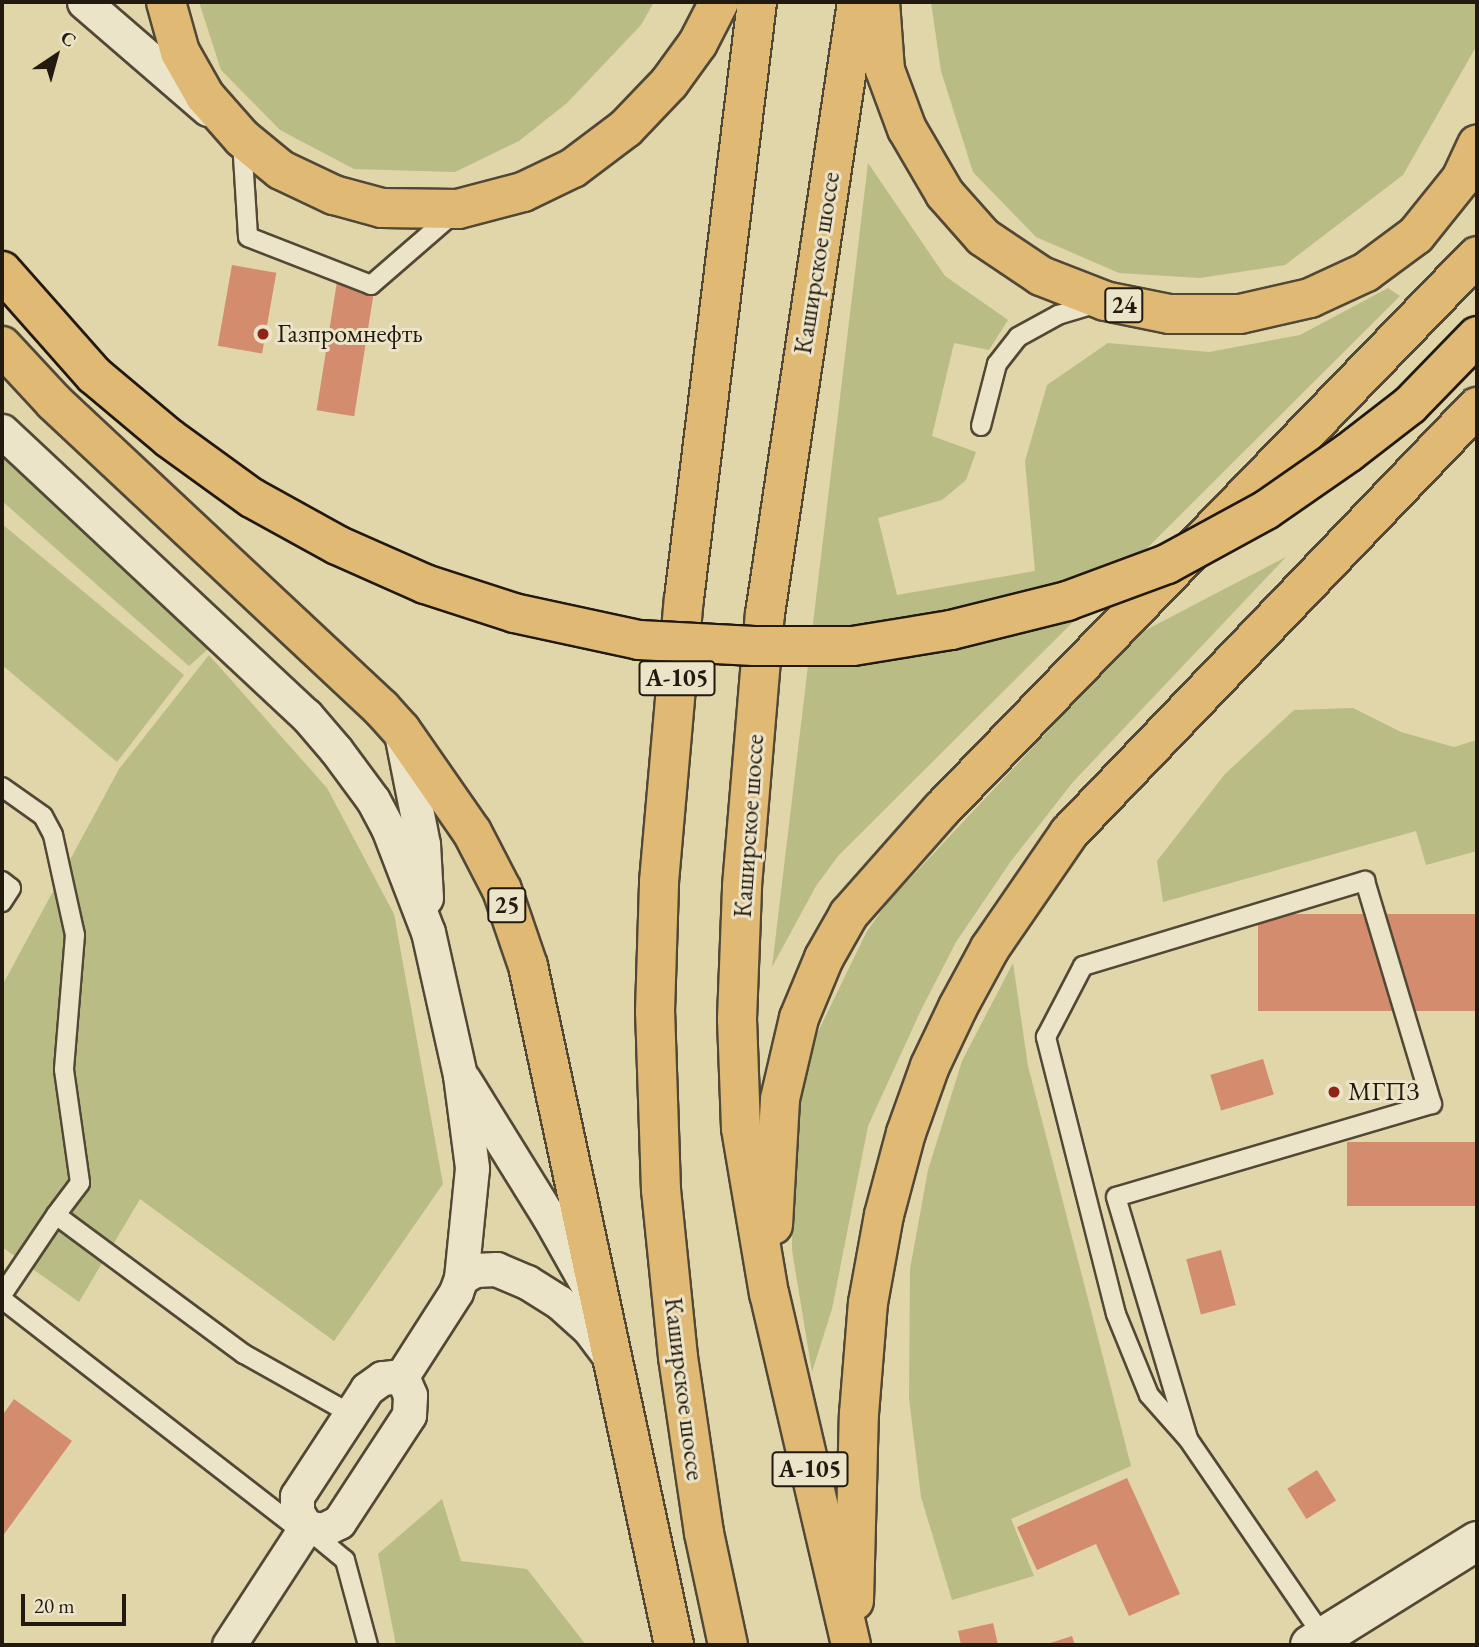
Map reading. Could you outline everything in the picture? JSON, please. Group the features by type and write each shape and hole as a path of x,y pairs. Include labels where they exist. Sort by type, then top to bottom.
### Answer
{"main road":[{"path":"166,2 180,52 205,96 242,138 281,170 334,195 382,208 458,209 523,191 573,168 626,128 669,83 698,43 719,2"},
{"name":"Каширское шоссе","path":"728,1645 704,1533 678,1357 661,1190 655,1012 659,883 684,598 757,2"},
{"name":"Каширское шоссе","path":"852,1645 769,1294 741,1128 737,1019 742,886 765,614 857,2"},
{"name":"24","path":"880,2 885,71 906,129 945,194 983,237 1041,276 1105,301 1169,314 1240,314 1310,298 1366,272 1416,234 1461,179 1477,145"},
{"path":"769,1294 780,1099 799,1018 824,958 849,914 942,809 1477,256"},
{"path":"2,271 35,312 94,374 169,438 252,498 337,545 425,584 514,613 639,640 754,646 853,646 951,630 1067,601 1167,564 1266,510 1348,453 1410,405 1477,336"},
{"name":"25","path":"2,346 54,402 319,648 401,730 472,832 502,890 528,967 674,1645"},
{"path":"852,1645 859,1414 868,1303 884,1215 906,1133 930,1066 958,1007 990,948 1069,834 1477,407"}],"street":[{"path":"84,2 242,138"},
{"path":"2,430 306,715 373,800 388,828 428,932 460,1075 472,1168 461,1278 456,1292 402,1376"},
{"path":"401,730 423,844 428,932"},
{"path":"460,1075 549,1217 599,1306"},
{"path":"461,1278 475,1270 496,1269 527,1282 559,1303 589,1329 610,1357"},
{"path":"304,1530 297,1512 297,1496 367,1389 382,1378 402,1376"},
{"path":"304,1530 323,1530 339,1522 409,1415 410,1395 402,1376"},
{"path":"229,1645 304,1530"},
{"path":"1317,1642 1477,1541"}],"lane":[{"path":"242,138 248,237 371,285 458,209"},
{"path":"981,426 997,364 1018,337 1058,315 1105,301"},
{"path":"2,787 43,816 53,835 75,934 64,1070 80,1183 56,1214 2,1297 345,1559 368,1645"},
{"path":"2,881 11,888 2,902"},
{"path":"1188,1439 1116,1197 1432,1104 1365,881 1083,966 1046,1037 1116,1314 1149,1395 1188,1439 1317,1642"},
{"path":"56,1214 244,1354 351,1414"}],"green space":[{"path":"199,2 654,2 641,25 567,103 519,141 455,172 354,169 280,130 221,70"},
{"path":"931,2 1477,2 1477,45 1403,175 1285,265 1200,278 1119,273 1036,237 973,172 941,71"},
{"path":"868,163 945,276 1008,320 989,350 954,343 932,436 976,452 966,480 942,500 878,518 897,595 1035,571 1025,461 1047,385 1108,343 1209,352 1300,335 1388,288 1400,296 838,856 816,886 772,967"},
{"path":"2,452 208,649 189,666 2,501"},
{"path":"2,524 184,675 117,762 2,665"},
{"path":"1286,557 1073,782 1011,861 956,942 921,1010 868,1126 832,1309 812,1372 792,1250 793,1157 801,1091 815,1038 867,931 888,902 1140,633"},
{"path":"209,655 327,788 394,914 443,1184 334,1341 140,1199 79,1302 2,1247 2,986 119,769"},
{"path":"1353,708 1401,732 1454,747 1477,740 1477,851 1426,865 1416,831 1163,902 1157,861 1225,774 1294,710"},
{"path":"1013,963 1028,1066 1131,1466 1011,1519 1034,1576 952,1600 921,1497 909,1398 910,1269 928,1170 962,1061"},
{"path":"442,1499 461,1561 527,1569 586,1645 396,1645 378,1554"}],"building":[{"path":"232,265 276,273 262,354 218,346"},
{"path":"339,269 377,275 354,416 317,410"},
{"path":"1258,914 1477,914 1477,1011 1258,1011"},
{"path":"1263,1059 1274,1094 1221,1110 1210,1075"},
{"path":"1347,1142 1477,1142 1477,1206 1347,1206"},
{"path":"1221,1250 1236,1305 1201,1314 1186,1259"},
{"path":"14,1399 72,1441 2,1537 2,1416"},
{"path":"1317,1470 1336,1501 1306,1519 1287,1489"},
{"path":"1127,1478 1180,1594 1129,1616 1096,1544 1037,1570 1017,1527"},
{"path":"993,1623 998,1645 961,1645 958,1631"},
{"path":"1072,1636 1075,1645 1044,1645"}],"place":[{"name":"Газпромнефть","path":"263,334"},
{"name":"МГПЗ","path":"1334,1092"}]}
